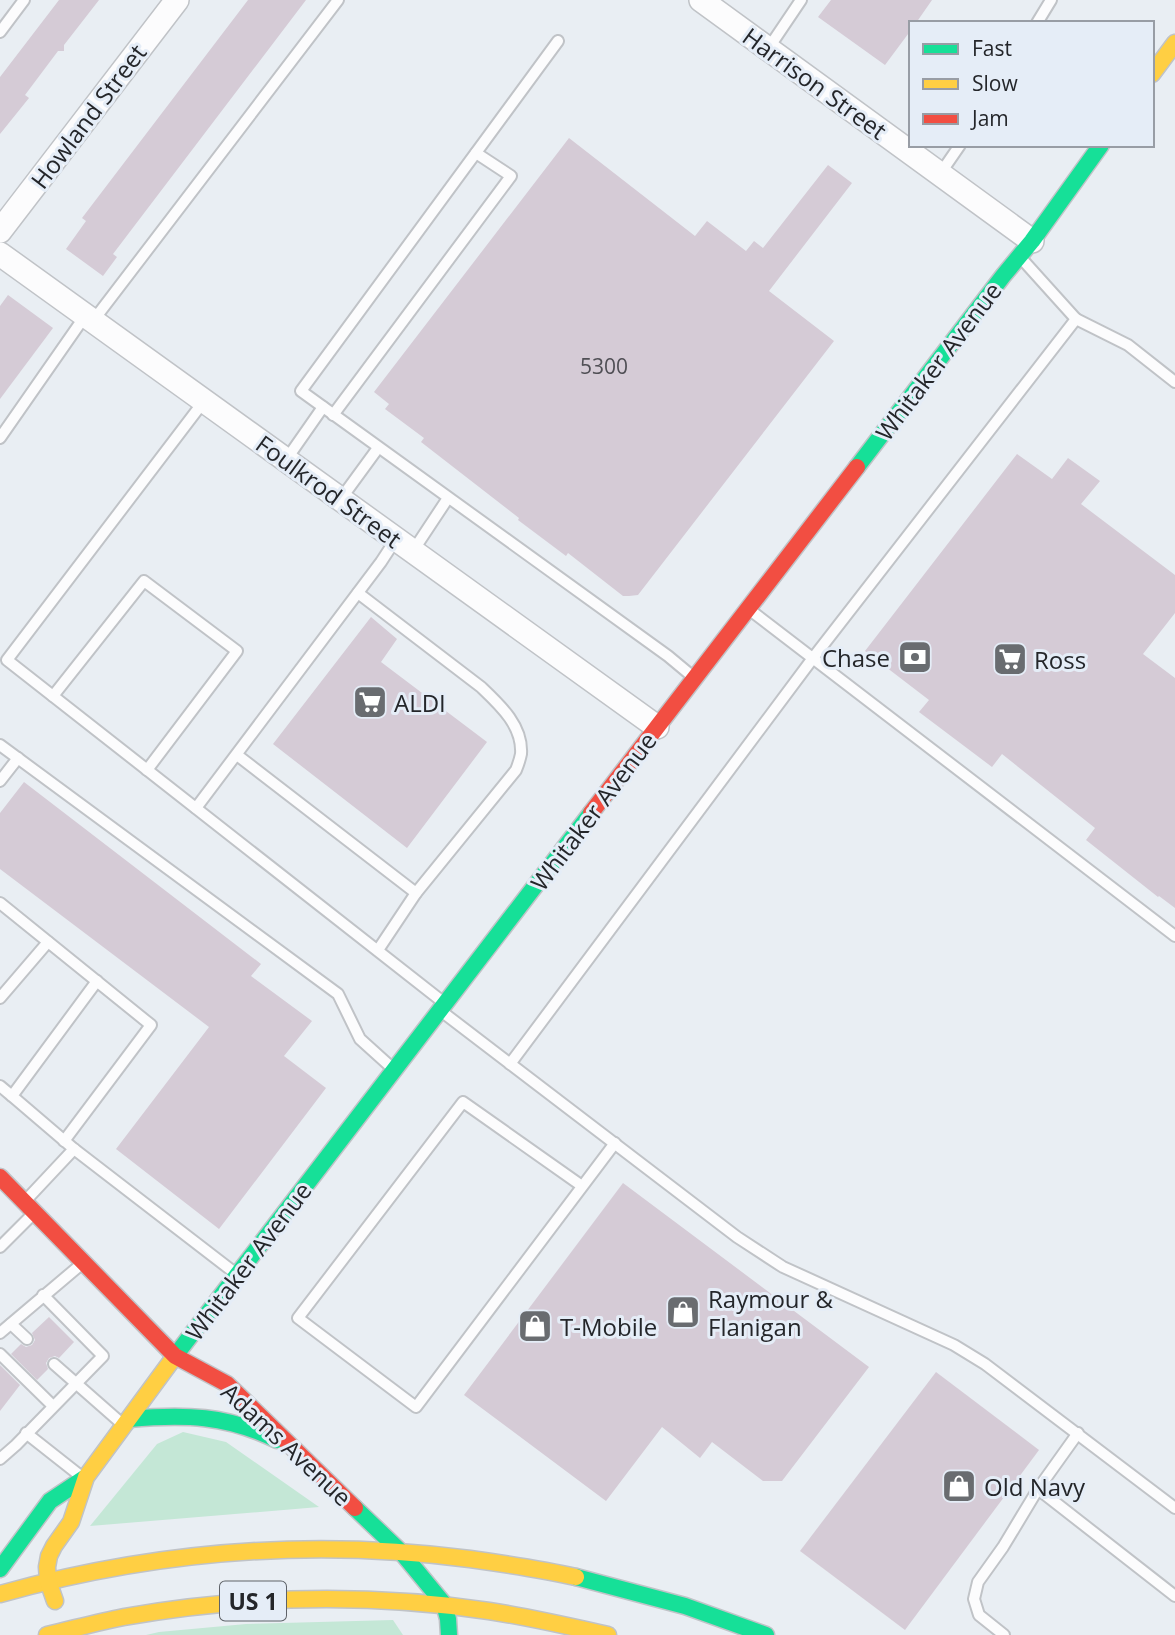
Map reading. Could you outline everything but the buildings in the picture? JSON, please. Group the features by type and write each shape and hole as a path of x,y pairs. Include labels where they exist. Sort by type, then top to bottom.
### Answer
{"main road":[{"path":"1154,71 1175,43"},
{"name":"Whitaker Avenue","path":"0,1569 11,1546 50,1501 85,1477 1025,249 1100,147"},
{"name":"Adams Avenue","path":"0,1177 175,1356 227,1384 402,1553 443,1604"},
{"path":"126,1422 187,1416 216,1419 246,1426 290,1445"},
{"name":"Whitaker Avenue","path":"66,1633 48,1581 47,1567 54,1546 71,1522 85,1477"},
{"name":"US 1","path":"0,1594 111,1567 200,1555 298,1549 352,1549 519,1565 565,1574 663,1599 766,1635"},
{"name":"US 1","path":"47,1635 136,1616 250,1601 350,1599 443,1604 543,1620 608,1635"},
{"path":"443,1604 449,1635"}],"street":[{"name":"Howland Street","path":"0,231 177,0"},
{"name":"Harrison Street","path":"701,0 940,174 1025,249"},
{"name":"Foulkrod Street","path":"0,254 657,727"}],"lane":[{"path":"0,32 24,0"},
{"path":"0,438 89,319 338,0"},
{"path":"768,49 801,0"},
{"path":"1038,21 1051,0"},
{"path":"558,41 301,391 695,678"},
{"path":"940,174 959,147"},
{"path":"333,415 511,176 476,153"},
{"path":"1025,249 1076,318 1128,345 1175,382"},
{"path":"510,1064 813,658 1076,318"},
{"path":"204,401 7,660 378,950 510,1064 737,1237 783,1266 954,1345 985,1364 1175,1508"},
{"path":"286,460 323,407"},
{"path":"340,499 378,448"},
{"path":"196,808 358,593 448,498"},
{"path":"53,696 144,581 237,651 147,770"},
{"path":"358,593 497,702 510,718 519,736 521,755 516,770 416,893 378,950"},
{"path":"749,609 1175,936"},
{"path":"0,745 338,995 360,1039 394,1070"},
{"path":"237,755 416,893"},
{"path":"0,781 18,758"},
{"path":"0,920 4,906 151,1025 64,1141"},
{"path":"0,998 48,942"},
{"path":"12,1096 96,981"},
{"path":"0,1086 74,1149 237,1275"},
{"path":"582,1186 463,1101 298,1318 416,1407 615,1143"},
{"path":"0,1247 74,1149"},
{"path":"0,1334 84,1262"},
{"path":"0,1459 103,1356 43,1295"},
{"path":"11,1324 27,1339"},
{"path":"0,1354 53,1406"},
{"path":"54,1364 75,1384 126,1422"},
{"path":"26,1433 85,1477"},
{"path":"1004,1635 979,1615 974,1599 978,1582 1078,1433"},
{"path":"1038,1489 1175,1596"}],"green space":[{"path":"183,1432 226,1442 319,1507 90,1526 157,1444"},
{"path":"393,1620 403,1635 146,1635 246,1624"}],"traffic: fast":[{"path":"857,467 1032,241 1100,147"},
{"path":"175,1356 591,813"},
{"path":"129,1419 205,1418 241,1425 277,1440"},
{"path":"0,1569 50,1501 86,1477"},
{"path":"355,1508 402,1553 444,1604 449,1635"},
{"path":"576,1577 685,1606 766,1635"}],"traffic: slow":[{"path":"1154,71 1175,43"},
{"path":"55,1601 48,1581 49,1556 71,1522 86,1477 175,1356"},
{"path":"0,1594 116,1567 175,1558 292,1550 411,1553 470,1559 576,1577"},
{"path":"47,1635 114,1619 169,1610 306,1599 443,1605 519,1616 608,1635"}],"traffic: jam":[{"path":"591,813 857,467"},
{"path":"0,1177 175,1356 227,1384 355,1508"}],"place":[{"name":"Chase","path":"915,657"},
{"name":"Ross","path":"1010,659"},
{"name":"ALDI","path":"370,702"},
{"name":"Raymour & Flanigan","path":"683,1312"},
{"name":"T-Mobile","path":"535,1326"},
{"name":"Old Navy","path":"959,1486"}]}
